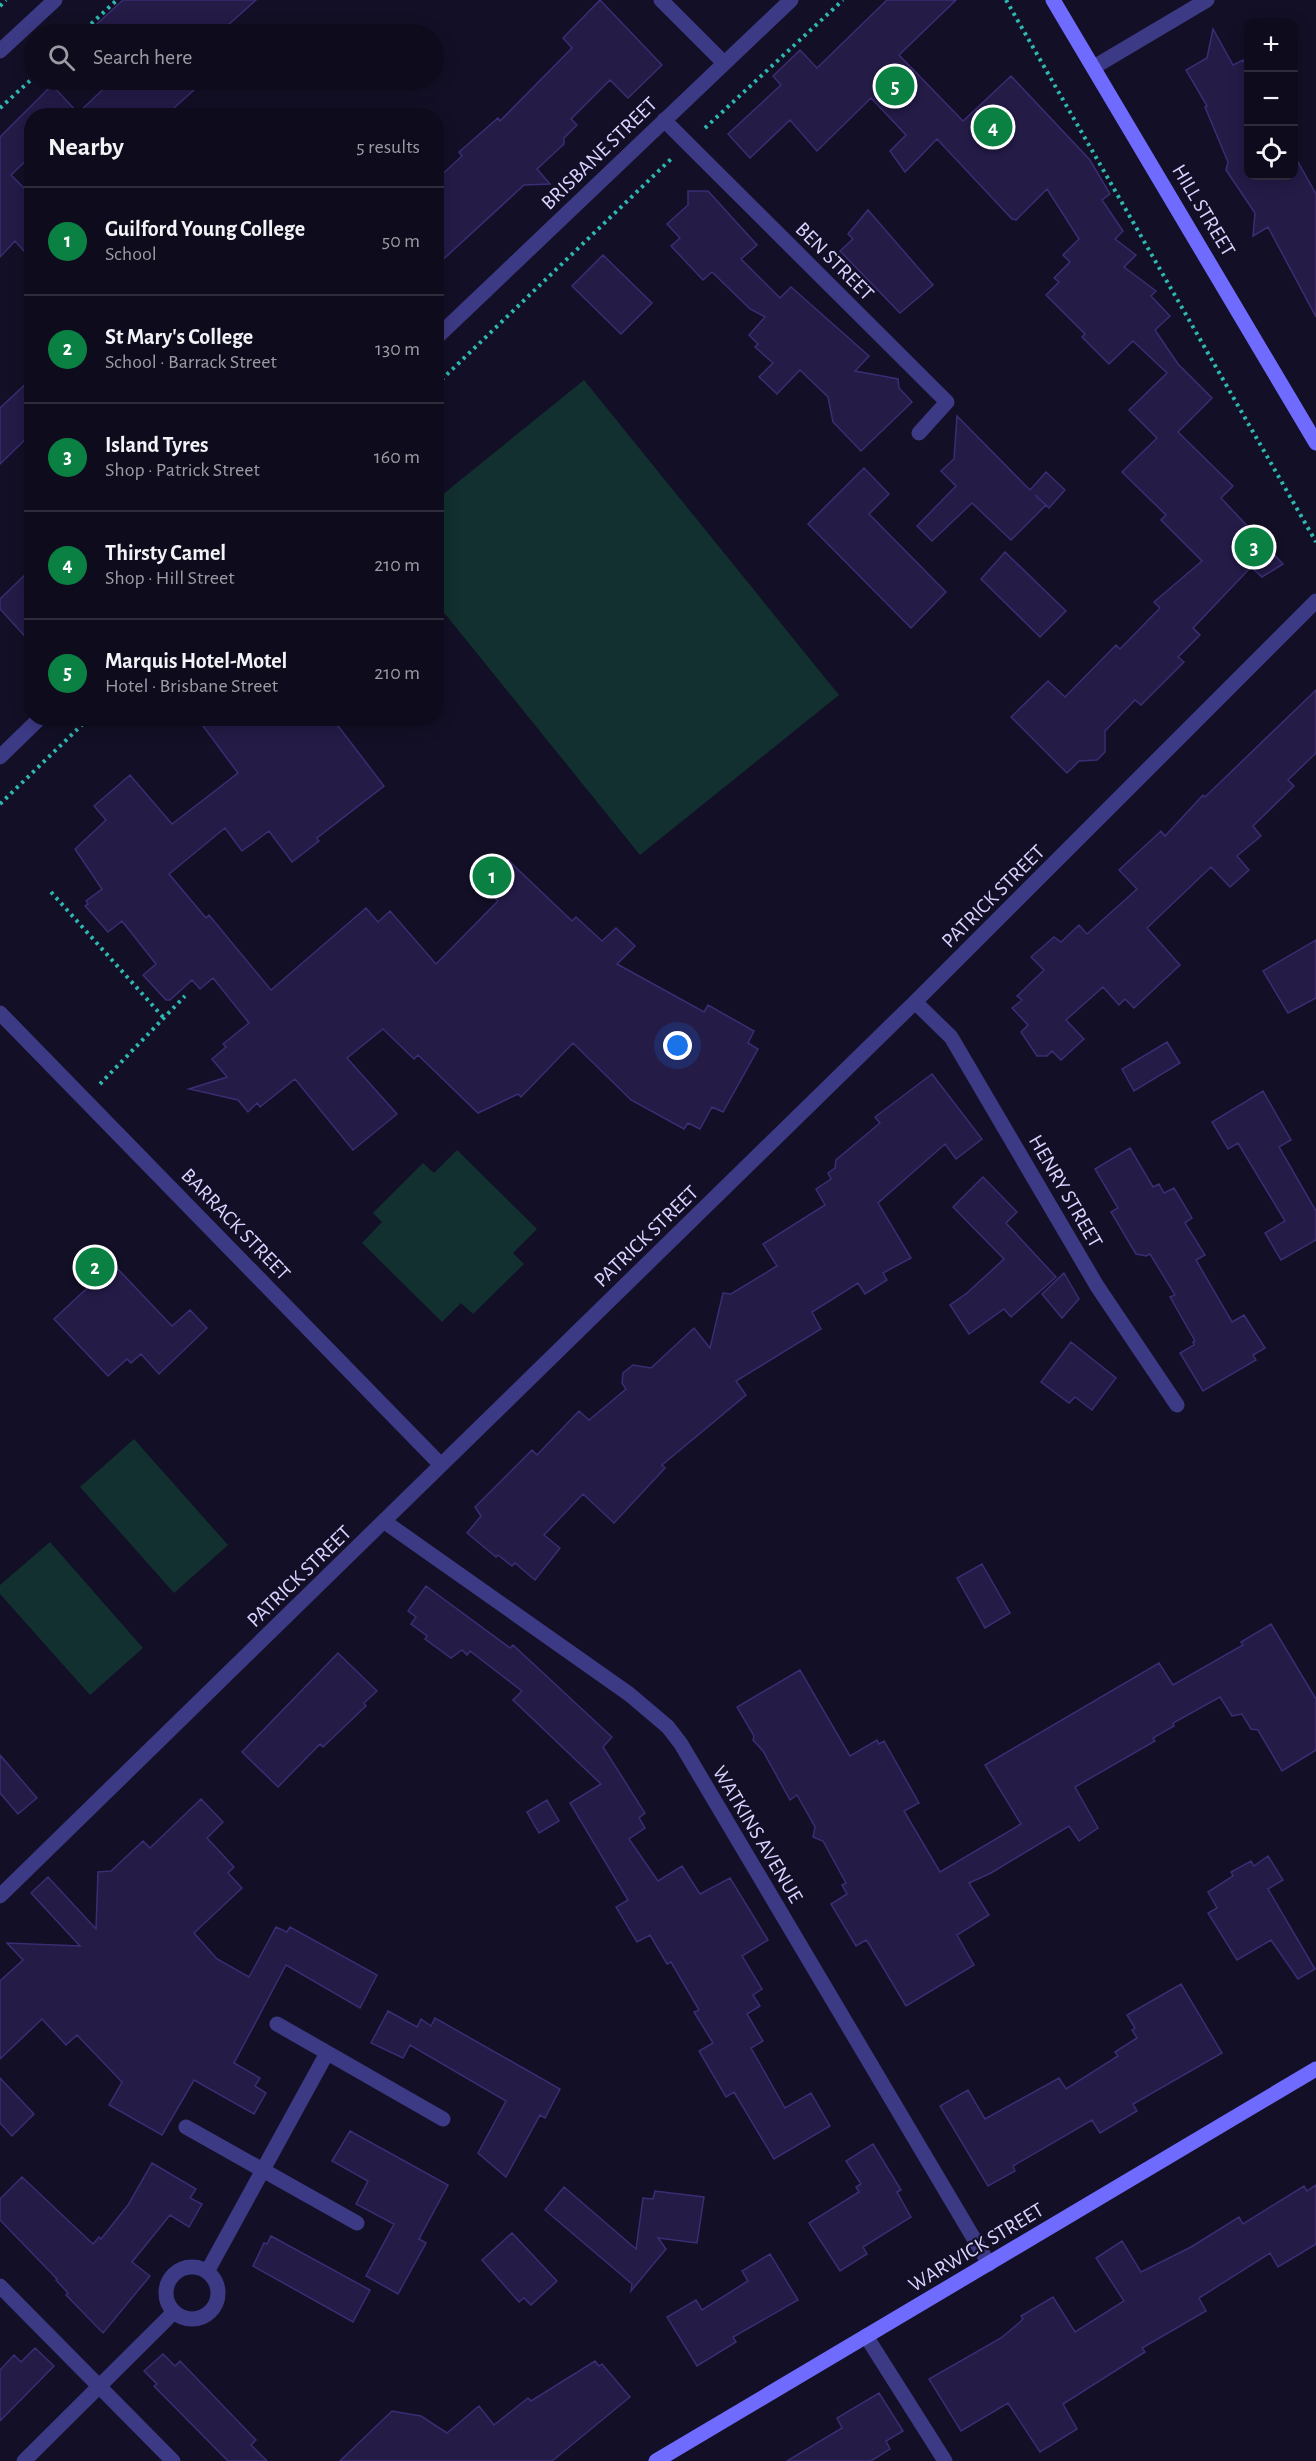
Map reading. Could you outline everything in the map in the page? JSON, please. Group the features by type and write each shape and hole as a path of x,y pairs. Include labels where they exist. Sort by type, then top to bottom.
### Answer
{"street":[{"path":"29,24 55,0"},
{"path":"661,0 724,63"},
{"name":"BRISBANE STREET","path":"444,330 791,0"},
{"name":"HILL STREET","path":"1053,0 1316,443"},
{"path":"1094,67 1207,0"},
{"path":"0,51 24,29"},
{"name":"BEN STREET","path":"664,120 947,402 919,433"},
{"name":"PATRICK STREET","path":"0,1896 915,1002 1316,601"},
{"path":"0,757 32,726"},
{"name":"HENRY STREET","path":"915,1002 951,1037 1097,1286 1177,1405"},
{"name":"BARRACK STREET","path":"0,1013 441,1465"},
{"name":"WATKINS AVENUE","path":"385,1522 629,1694 668,1726 681,1744 989,2264"},
{"path":"277,2024 443,2119"},
{"path":"207,2272 327,2053"},
{"name":"WARWICK STREET","path":"656,2461 1316,2069"},
{"path":"186,2127 357,2223"},
{"path":"190,2267 207,2272 217,2285 218,2294 212,2309 206,2316 189,2319 174,2312 166,2297 166,2289 175,2274 190,2267"},
{"path":"0,2286 172,2461"},
{"path":"24,2461 174,2312"},
{"path":"866,2336 945,2461"}],"path":[{"path":"0,6 6,0"},
{"path":"91,24 117,0"},
{"path":"444,377 688,143 843,0"},
{"path":"1006,0 1316,542"},
{"path":"0,108 24,86"},
{"path":"0,804 81,726"},
{"path":"51,892 163,1017"},
{"path":"85,1101 185,996"}],"green space":[{"path":"584,380 839,695 640,855 444,613 444,493"},
{"path":"457,1150 537,1229 513,1253 524,1264 473,1314 461,1303 442,1322 362,1243 382,1222 373,1213 423,1163 434,1173"},
{"path":"134,1439 228,1545 174,1593 80,1487"},
{"path":"50,1542 143,1648 90,1695 0,1594 0,1585"}],"building":[{"path":"123,0 256,0 229,24 97,24"},
{"path":"600,0 662,65 628,98 610,80 571,119 577,125 564,138 564,144 537,169 550,184 524,185 444,259 444,173 462,156 459,152 498,118 500,121 572,48 563,38"},
{"path":"887,0 956,0 899,55 963,121 1011,76 1090,160 1110,194 1102,200 1123,231 1115,239 1136,255 1124,267 1156,291 1151,296 1170,316 1155,330 1178,364 1212,398 1178,432 1233,486 1221,498 1283,564 1262,577 1251,567 1193,628 1200,635 1178,657 1184,662 1141,705 1135,700 1105,731 1105,752 1097,760 1079,761 1067,773 1011,717 1048,681 1065,697 1116,645 1120,649 1160,608 1154,602 1202,561 1161,520 1166,515 1122,472 1157,438 1129,410 1167,373 1133,341 1109,364 1082,337 1085,334 1046,295 1059,282 1054,278 1070,262 1063,255 1079,239 1047,189 1016,220 1012,219 937,139 905,172 890,151 906,135 871,98 817,151 790,120 750,158 728,134 781,85 773,76 800,50 817,68"},
{"path":"1213,29 1233,65 1243,60 1244,62 1244,180 1298,180 1298,162 1316,194 1316,317 1268,227 1253,236 1255,213 1226,170 1228,162 1205,107 1207,106 1186,70 1207,58"},
{"path":"47,90 57,90 73,108 29,108"},
{"path":"102,90 194,90 174,108 83,108"},
{"path":"24,113 24,163 11,175 24,188 24,251 15,241 0,257 0,137"},
{"path":"688,191 708,191 757,245 741,259 780,298 791,287 869,356 855,371 898,379 899,388 912,402 861,451 833,422 828,397 800,370 777,394 759,377 773,363 755,347 758,344 749,335 765,317 750,309 712,272 703,280 671,246 680,238 667,224 688,205"},
{"path":"868,210 933,285 900,313 840,251 853,239 848,234"},
{"path":"603,255 652,303 621,334 572,286"},
{"path":"24,386 24,441 0,464 0,408"},
{"path":"957,416 1030,490 1046,472 1065,490 1049,508 1046,505 1011,540 972,503 932,541 917,526 956,486 941,471 954,459"},
{"path":"864,468 889,494 869,514 946,592 911,628 808,524"},
{"path":"1005,552 1066,611 1040,637 981,579"},
{"path":"24,576 24,635 0,609 0,599"},
{"path":"1316,690 1316,753 1288,780 1294,786 1253,826 1261,836 1237,856 1249,870 1230,887 1211,867 1147,928 1180,965 1134,1008 1125,999 1119,1005 1103,987 1066,1020 1084,1039 1061,1060 1052,1051 1047,1056 1037,1056 1021,1032 1028,1025 1012,1008 1022,1000 1017,996 1044,970 1031,957 1054,937 1061,942 1079,925 1087,934 1137,889 1119,870 1161,831 1165,836 1203,795 1205,797"},
{"path":"203,726 338,726 384,786 317,838 319,841 292,862 269,831 242,851 225,828 169,874 206,918 209,915 271,990 366,908 378,922 390,911 436,964 498,901 483,886 508,860 572,921 576,917 602,941 616,928 635,946 617,964 704,1012 708,1005 754,1031 748,1043 758,1049 723,1112 712,1107 700,1129 688,1123 684,1129 631,1100 573,1043 521,1097 518,1094 478,1113 418,1055 414,1059 383,1029 347,1058 397,1114 353,1150 295,1079 260,1107 257,1103 248,1112 238,1100 189,1089 227,1077 212,1059 226,1047 223,1044 249,1023 213,978 200,989 192,980 170,1000 166,1000 143,975 156,964 122,921 108,932 85,906 88,904 86,901 102,889 75,849 106,820 94,806 130,775 172,824 238,773"},
{"path":"1316,940 1316,998 1288,1013 1263,971"},
{"path":"1167,1042 1180,1063 1134,1091 1122,1069"},
{"path":"932,1074 982,1139 956,1159 945,1144 878,1203 911,1258 883,1273 887,1280 865,1294 858,1283 812,1312 821,1329 736,1381 746,1395 662,1465 665,1468 614,1523 583,1494 544,1535 560,1548 535,1580 515,1563 512,1566 498,1555 496,1557 467,1533 481,1516 475,1507 532,1450 537,1455 579,1411 589,1420 626,1389 622,1383 623,1373 633,1365 651,1368 694,1328 710,1348 723,1293 731,1294 777,1266 763,1244 825,1205 816,1189 831,1179 828,1173 835,1168 836,1160 880,1123 875,1117"},
{"path":"1263,1091 1291,1140 1279,1147 1316,1211 1316,1240 1281,1260 1265,1233 1285,1221 1238,1143 1228,1149 1212,1122"},
{"path":"1130,1148 1153,1187 1159,1184 1164,1193 1174,1188 1192,1218 1185,1223 1205,1255 1196,1260 1232,1322 1244,1315 1265,1348 1253,1355 1256,1360 1203,1391 1180,1353 1194,1345 1195,1341 1170,1297 1175,1295 1150,1254 1146,1256 1136,1254 1111,1212 1118,1208 1095,1169"},
{"path":"983,1177 1017,1212 1006,1223 1056,1277 1011,1317 1004,1309 969,1334 950,1305 967,1293 1004,1259 953,1207"},
{"path":"113,1264 172,1326 190,1310 207,1328 159,1374 141,1354 131,1363 127,1359 108,1376 54,1319"},
{"path":"1064,1273 1079,1299 1062,1318 1042,1294"},
{"path":"1071,1342 1116,1378 1092,1410 1075,1397 1069,1403 1041,1382"},
{"path":"982,1564 1010,1613 985,1628 957,1578"},
{"path":"426,1586 510,1648 513,1645 612,1737 603,1747 645,1813 639,1818 645,1828 629,1839 658,1881 682,1866 700,1894 730,1878 768,1940 742,1956 762,1989 753,1995 760,2006 747,2014 763,2041 751,2048 785,2108 811,2093 830,2126 774,2159 734,2092 726,2097 699,2051 713,2043 694,2012 699,2010 671,1962 667,1964 650,1935 637,1942 616,1907 628,1900 570,1803 601,1784 513,1700 522,1691 470,1651 467,1655 462,1650 451,1658 425,1639 427,1636 411,1624 416,1617 408,1611"},
{"path":"1271,1624 1316,1699 1316,1750 1282,1771 1258,1730 1251,1729 1242,1714 1232,1716 1220,1697 1173,1723 1174,1726 1153,1738 1155,1741 1075,1787 1098,1828 1079,1841 1069,1826 991,1873 969,1883 989,1915 957,1935 974,1965 906,2006 869,1944 866,1940 856,1946 831,1904 847,1894 842,1885 846,1883 823,1841 813,1837 815,1827 797,1795 790,1800 763,1751 753,1740 754,1736 737,1707 800,1670 850,1756 877,1740 879,1744 884,1741 919,1803 904,1811 940,1872 1021,1824 985,1765 1159,1663 1173,1685 1243,1645 1241,1642"},
{"path":"338,1653 377,1691 364,1703 366,1706 323,1747 320,1744 278,1787 242,1752"},
{"path":"0,1755 37,1798 18,1814 0,1793"},
{"path":"201,1799 223,1822 207,1838 234,1867 228,1873 242,1888 194,1933 217,1959 249,1977 276,1927 287,1932 290,1927 377,1975 360,2008 286,1965 234,2063 260,2078 255,2086 266,2093 254,2114 194,2080 162,2135 109,2105 122,2082 77,2035 66,2045 42,2019 0,2059 0,1981 23,1960 7,1943 80,1946 31,1893 48,1877 96,1929 98,1872 111,1871 143,1841 150,1848"},
{"path":"547,1800 559,1821 539,1833 527,1812"},
{"path":"1268,1856 1283,1880 1268,1889 1315,1969 1298,1979 1271,1940 1237,1960 1208,1913 1217,1908 1208,1892 1233,1876 1231,1872 1251,1861 1254,1866"},
{"path":"1181,1984 1222,2053 1133,2104 1137,2111 1100,2133 1092,2120 1013,2166 1015,2171 988,2186 940,2106 968,2090 985,2119 1059,2078 1066,2089 1118,2056 1115,2052 1137,2038 1132,2030 1135,2028 1127,2015"},
{"path":"388,2011 417,2027 421,2019 431,2026 435,2018 560,2089 545,2118 540,2115 506,2177 478,2153 506,2101 410,2045 403,2058 371,2043"},
{"path":"0,2078 34,2114 12,2136 0,2123"},
{"path":"350,2131 448,2185 419,2239 426,2243 398,2294 366,2276 394,2224 356,2204 368,2181 332,2161"},
{"path":"873,2144 901,2190 897,2192 911,2217 863,2247 867,2254 840,2271 809,2223 859,2192 856,2187 861,2184 846,2161"},
{"path":"152,2163 196,2189 190,2198 202,2204 189,2227 170,2215 132,2262 150,2276 103,2333 66,2295 68,2293 57,2279 0,2220 0,2199 22,2177 93,2244 99,2237 101,2239 128,2205"},
{"path":"1316,2185 1316,2244 1278,2267 1270,2253 1199,2298 1206,2311 1142,2348 1145,2352 1063,2404 1077,2429 1040,2452 1008,2403 961,2431 929,2379 1001,2338 1023,2319 1021,2316 1053,2297 1075,2332 1124,2301 1096,2258 1122,2241 1141,2272 1191,2247 1239,2217 1243,2224 1304,2186 1307,2191"},
{"path":"564,2187 636,2249 643,2198 653,2199 655,2191 704,2197 697,2243 658,2238 666,2249 631,2291 632,2284 545,2210"},
{"path":"512,2233 557,2281 531,2305 524,2298 519,2302 482,2260"},
{"path":"271,2236 370,2290 353,2322 253,2266 264,2243 267,2244"},
{"path":"770,2254 798,2300 733,2337 736,2342 697,2366 667,2317 696,2300 702,2310 748,2281 742,2271"},
{"path":"35,2348 54,2366 0,2421 0,2370 14,2355 21,2362"},
{"path":"163,2354 175,2366 180,2361 256,2440 251,2445 267,2461 228,2461 154,2386 157,2384 144,2371"},
{"path":"595,2361 599,2366 602,2364 630,2397 552,2461 340,2461 392,2411 421,2416 447,2433 479,2406 494,2425 528,2398 531,2401"},
{"path":"879,2393 903,2431 886,2441 890,2449 871,2461 787,2461 842,2428 837,2418"}],"place":[{"name":"Marquis Hotel-Motel","path":"895,86"},
{"name":"Thirsty Camel","path":"993,127"},
{"name":"Island Tyres","path":"1254,547"},
{"name":"Guilford Young College","path":"492,876"},
{"name":"St Mary's College","path":"95,1267"}]}
